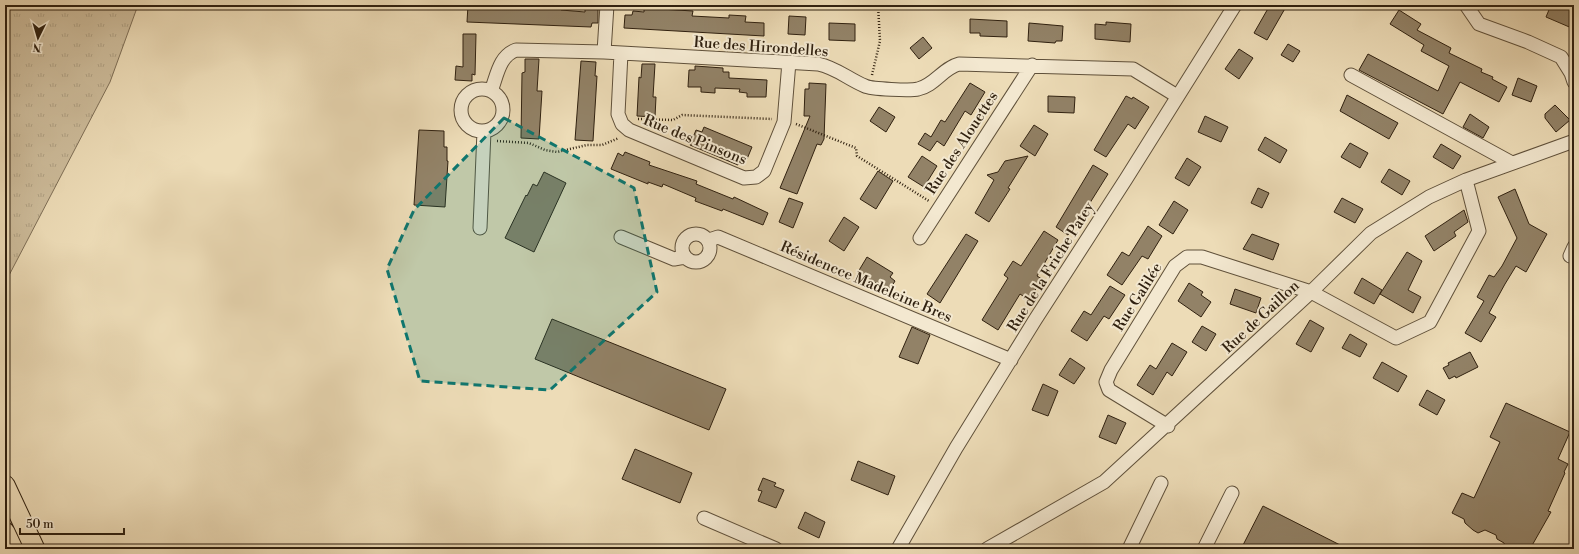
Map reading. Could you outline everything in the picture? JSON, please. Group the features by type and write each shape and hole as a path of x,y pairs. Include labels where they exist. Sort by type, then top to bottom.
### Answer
{"highway":[{"path":"5,485 35,549"},
{"path":"5,532 13,549"}],"street":[{"path":"604,52 607,5"},
{"name":"Rue de la Friche Patey","path":"898,549 956,448 1235,5"},
{"path":"1466,5 1479,24 1528,42 1561,57 1571,73 1574,82"},
{"name":"Rue des Hirondelles","path":"491,91 502,62 508,53 516,50 604,52 789,62 832,67 868,87 917,90 926,86 959,64 1032,65 1133,70 1177,96"},
{"name":"Rue des Pinsons","path":"621,53 618,114 622,124 629,130 744,178 756,177 764,171 784,122 789,62"},
{"name":"Rue des Alouettes","path":"920,238 1032,65"},
{"path":"1351,75 1512,163"},
{"path":"484,89 491,91 498,96 502,103 503,111 501,119 496,126 484,135 466,124 462,117 461,109 466,98 475,90 484,89"},
{"path":"480,228 484,135"},
{"name":"Rue de Gaillon","path":"987,549 1104,482 1168,426 1311,292 1371,233 1429,197 1466,180 1574,141"},
{"path":"1311,292 1396,338 1430,322 1479,231 1466,180"},
{"name":"Résidencce Madeleine Bres","path":"684,256 682,246 687,237 699,234 709,240 718,238 1011,360"},
{"path":"621,237 674,259 684,256 694,262 704,260 710,252 709,240"},
{"name":"Rue Galilée","path":"1168,426 1109,390 1106,382 1111,370 1176,266 1187,257 1202,257 1311,292"},
{"path":"1129,549 1161,483"},
{"path":"1204,549 1232,493"},
{"path":"704,518 776,549"}],"path":[{"path":"868,87 880,41 878,5"},
{"path":"484,135 530,143 545,150 557,152 616,141 629,130 635,119 673,120 682,114 776,120 796,124 856,148 857,156 939,208"}],"highlighted area":[{"path":"504,118 634,188 657,292 550,390 420,381 387,269 414,210"}],"green space":[{"path":"5,5 138,5 110,82 5,283"}],"building":[{"path":"468,5 547,5 547,7 561,7 561,10 585,12 585,6 598,7 598,23 592,23 591,27 467,22"},
{"path":"1270,5 1287,5 1267,40 1254,33"},
{"path":"1551,5 1558,5 1574,11 1574,29 1546,17"},
{"path":"644,8 693,11 692,16 729,18 729,15 746,16 745,22 764,23 764,36 624,28 625,15 632,15 633,11 644,12"},
{"path":"1399,10 1421,24 1417,30 1451,48 1449,53 1482,69 1481,72 1493,77 1492,79 1507,87 1499,102 1460,82 1443,114 1359,70 1368,54 1438,91 1449,66 1421,51 1424,45 1390,24"},
{"path":"789,16 806,17 805,35 788,34"},
{"path":"970,19 1007,21 1007,37 980,36 980,33 970,33"},
{"path":"1106,22 1131,24 1130,42 1095,39 1095,24 1106,25"},
{"path":"829,23 855,24 855,41 829,40"},
{"path":"1029,23 1063,26 1062,41 1056,41 1055,43 1028,41"},
{"path":"463,34 476,34 475,75 472,74 472,81 455,80 456,66 463,67"},
{"path":"923,37 932,48 919,59 910,48"},
{"path":"1288,44 1300,51 1293,62 1281,55"},
{"path":"1239,49 1253,58 1239,79 1225,69"},
{"path":"525,59 539,59 537,91 542,91 539,139 521,138 522,73 525,72"},
{"path":"581,61 596,62 595,76 597,76 593,141 575,140"},
{"path":"642,64 655,64 653,97 656,97 655,117 637,116 639,77 641,78"},
{"path":"695,66 723,68 723,72 729,72 729,78 767,80 766,97 747,97 747,93 739,92 740,89 715,88 715,93 701,92 701,87 688,87 689,70 695,70"},
{"path":"1518,78 1537,86 1531,102 1512,95"},
{"path":"809,83 826,84 824,139 821,145 817,144 797,194 780,188 810,116 804,116 805,89 809,89"},
{"path":"970,83 985,92 971,115 965,111 944,146 937,141 930,151 918,144 925,133 931,137 941,120 945,122"},
{"path":"1347,95 1398,123 1389,139 1340,111"},
{"path":"1048,96 1075,97 1074,113 1048,112"},
{"path":"1126,96 1132,99 1133,97 1149,107 1135,129 1128,124 1106,157 1094,150"},
{"path":"1555,105 1570,120 1556,132 1545,118 1545,114"},
{"path":"879,107 895,117 886,132 870,121"},
{"path":"1470,114 1489,127 1483,138 1463,127"},
{"path":"1205,116 1228,127 1221,142 1198,132"},
{"path":"1034,125 1048,134 1035,156 1020,146"},
{"path":"704,127 752,147 747,159 741,157 738,165 690,145 696,130 702,132"},
{"path":"419,130 444,131 444,147 447,147 448,161 445,207 414,205"},
{"path":"1265,137 1287,150 1280,163 1258,150"},
{"path":"1350,143 1368,153 1360,168 1341,157"},
{"path":"1441,144 1461,156 1453,169 1433,157"},
{"path":"625,152 650,162 649,165 697,181 696,184 733,199 734,197 768,213 763,225 723,209 722,211 695,201 696,198 663,184 662,187 648,182 648,184 611,169 618,153 623,156"},
{"path":"922,156 937,166 924,187 908,177"},
{"path":"1028,156 1008,188 1010,189 989,222 975,213 994,180 987,175 998,172 1005,161"},
{"path":"1187,158 1201,167 1189,186 1175,178"},
{"path":"1093,165 1108,174 1073,230 1071,229 1068,235 1056,227"},
{"path":"1389,169 1410,181 1402,195 1381,182"},
{"path":"878,171 893,181 876,209 860,199"},
{"path":"544,172 566,183 534,252 505,238 526,195 527,196 533,184 537,186"},
{"path":"1258,188 1269,193 1262,208 1251,203"},
{"path":"1515,189 1529,224 1547,234 1526,272 1516,266 1505,284 1489,313 1496,317 1481,342 1465,333 1484,301 1477,297 1489,275 1494,277 1502,266 1517,238 1498,197"},
{"path":"789,198 803,203 793,228 779,222"},
{"path":"1342,198 1363,209 1355,223 1334,212"},
{"path":"1174,201 1188,210 1173,234 1159,225"},
{"path":"1464,210 1468,222 1454,232 1456,236 1434,251 1425,236"},
{"path":"844,217 859,227 844,251 829,241"},
{"path":"1148,226 1162,236 1148,259 1142,256 1122,285 1107,275 1122,252 1129,256"},
{"path":"1044,231 1058,240 1037,276 1042,279 1029,300 1020,294 998,330 982,320 1008,278 1004,275 1013,261 1021,266"},
{"path":"966,234 978,241 940,303 927,294"},
{"path":"1252,234 1279,244 1273,260 1243,249"},
{"path":"1407,252 1422,261 1408,290 1421,297 1413,313 1380,294"},
{"path":"867,257 893,273 890,277 895,281 889,291 858,272"},
{"path":"1362,278 1382,290 1374,304 1354,293"},
{"path":"1189,283 1203,292 1201,295 1211,302 1201,317 1178,301"},
{"path":"1110,286 1125,295 1109,319 1104,316 1087,341 1071,331 1084,311 1091,315"},
{"path":"1235,289 1261,298 1256,313 1230,304"},
{"path":"552,319 726,389 709,430 535,359"},
{"path":"1310,320 1324,328 1311,352 1296,344"},
{"path":"1202,326 1216,334 1206,351 1192,342"},
{"path":"912,327 930,335 918,364 899,357"},
{"path":"1350,334 1367,344 1360,357 1342,348"},
{"path":"1172,343 1187,352 1172,376 1167,372 1153,395 1137,385 1150,365 1156,369"},
{"path":"1470,352 1478,367 1456,378 1455,376 1449,379 1443,368 1449,365 1448,363"},
{"path":"1070,358 1085,368 1074,384 1059,375"},
{"path":"1382,362 1407,376 1398,392 1373,378"},
{"path":"1043,384 1058,391 1048,416 1032,410"},
{"path":"1427,390 1445,400 1437,415 1419,405"},
{"path":"1506,403 1570,432 1558,459 1568,464 1564,472 1565,473 1548,511 1551,512 1530,549 1506,549 1504,543 1497,539 1496,535 1485,530 1478,533 1465,523 1464,519 1452,513 1462,493 1474,498 1500,442 1490,437"},
{"path":"1108,415 1126,423 1116,444 1099,437"},
{"path":"635,449 692,473 680,503 622,479"},
{"path":"858,461 895,476 888,495 851,480"},
{"path":"763,478 776,483 774,486 784,490 776,508 758,501 762,491 758,490"},
{"path":"1263,506 1348,549 1241,549"},
{"path":"805,512 825,522 819,538 798,528"}]}
